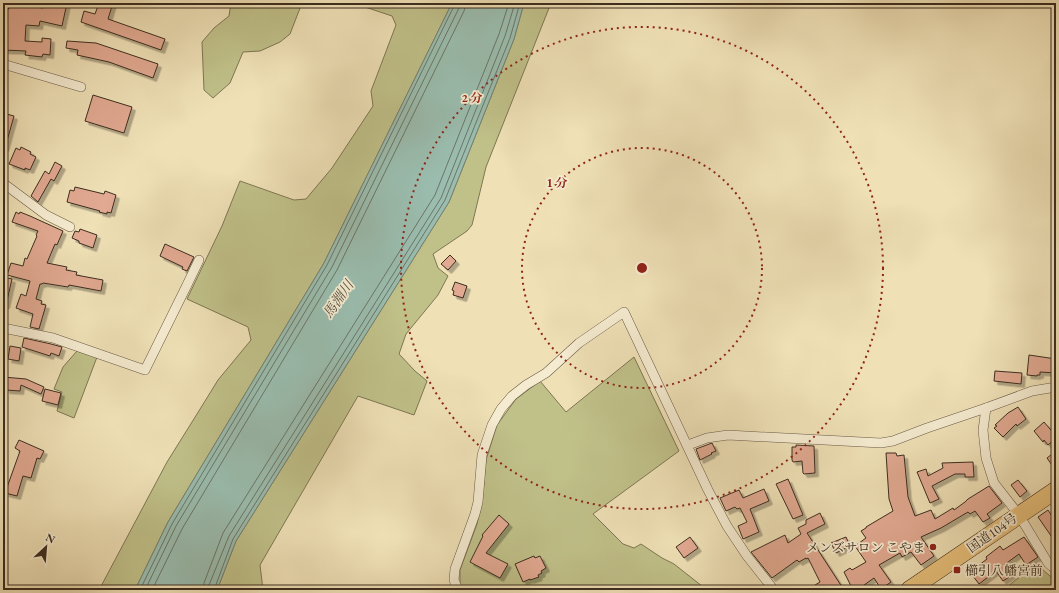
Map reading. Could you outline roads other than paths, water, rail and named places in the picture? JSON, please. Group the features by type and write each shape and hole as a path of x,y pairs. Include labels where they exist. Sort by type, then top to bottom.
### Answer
{"highway":[{"name":"国道104号","path":"909,590 1056,490"}],"street":[{"path":"3,64 81,87"},
{"path":"3,183 46,216 70,228"},
{"path":"3,328 53,338 145,370 188,286 199,260"},
{"path":"458,590 454,580 455,569 478,502 482,455 492,425 501,409 512,396 526,385 546,373 579,343 624,312 708,490 727,526 747,556 774,590"},
{"path":"688,445 706,438 728,435 881,443 893,441 1032,390 1056,387"},
{"path":"986,408 984,430 986,458 994,483 1019,515 1048,564 1056,570"}],"water":[{"name":"馬淵川","path":"452,3 524,3 514,39 449,202 236,541 217,590 135,590 168,522 324,263"}],"place":[{"name":"メンズサロン こやま","path":"933,547"},
{"name":"櫛引八幡宮前","path":"957,570"}]}
